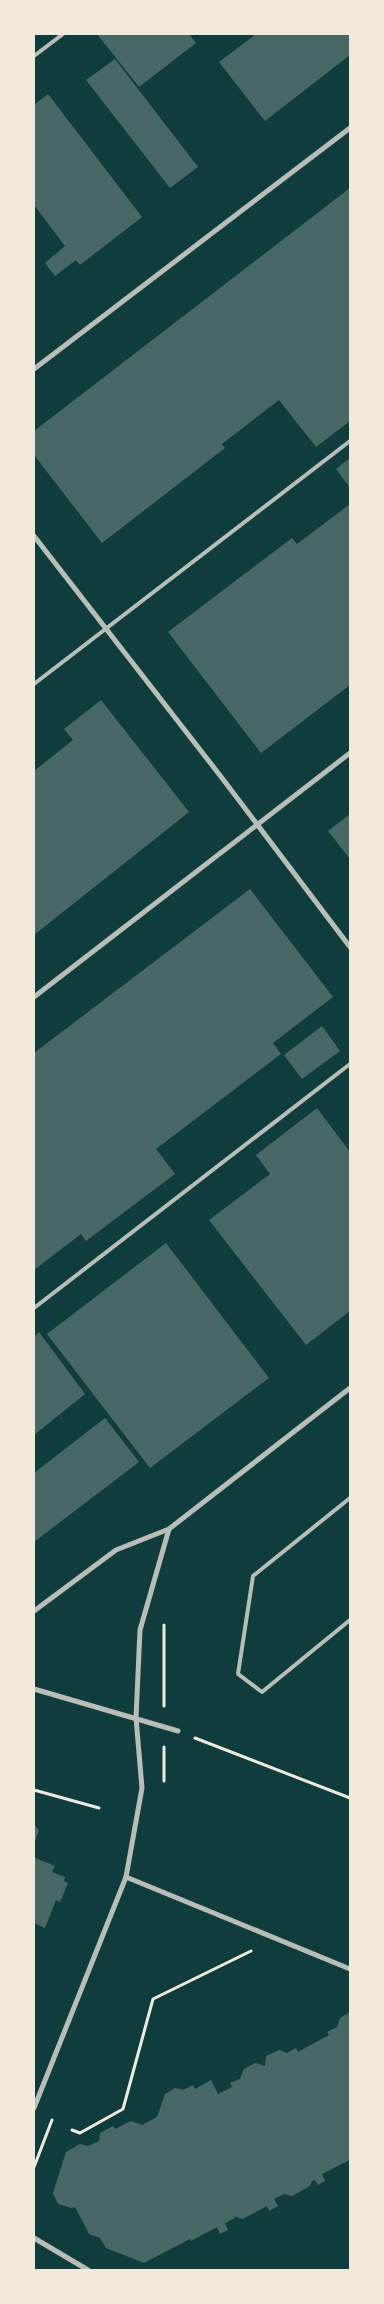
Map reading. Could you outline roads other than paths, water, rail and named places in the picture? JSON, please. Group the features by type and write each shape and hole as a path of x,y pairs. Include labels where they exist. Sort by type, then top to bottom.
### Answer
{"street":[{"path":"34,369 350,128"},
{"path":"34,536 258,824 350,948"},
{"path":"34,998 350,753"},
{"path":"34,1611 116,1550 169,1529 350,1388"},
{"path":"34,2108 126,1877 142,1788 136,1718 140,1630 169,1529"},
{"path":"34,1689 178,1731"},
{"path":"126,1877 350,1969"},
{"path":"34,2238 88,2270"}],"lane":[{"path":"34,56 63,34"},
{"path":"34,684 350,441"},
{"path":"34,1308 350,1064"},
{"path":"350,1498 253,1576 238,1674 262,1692 350,1620"}]}
